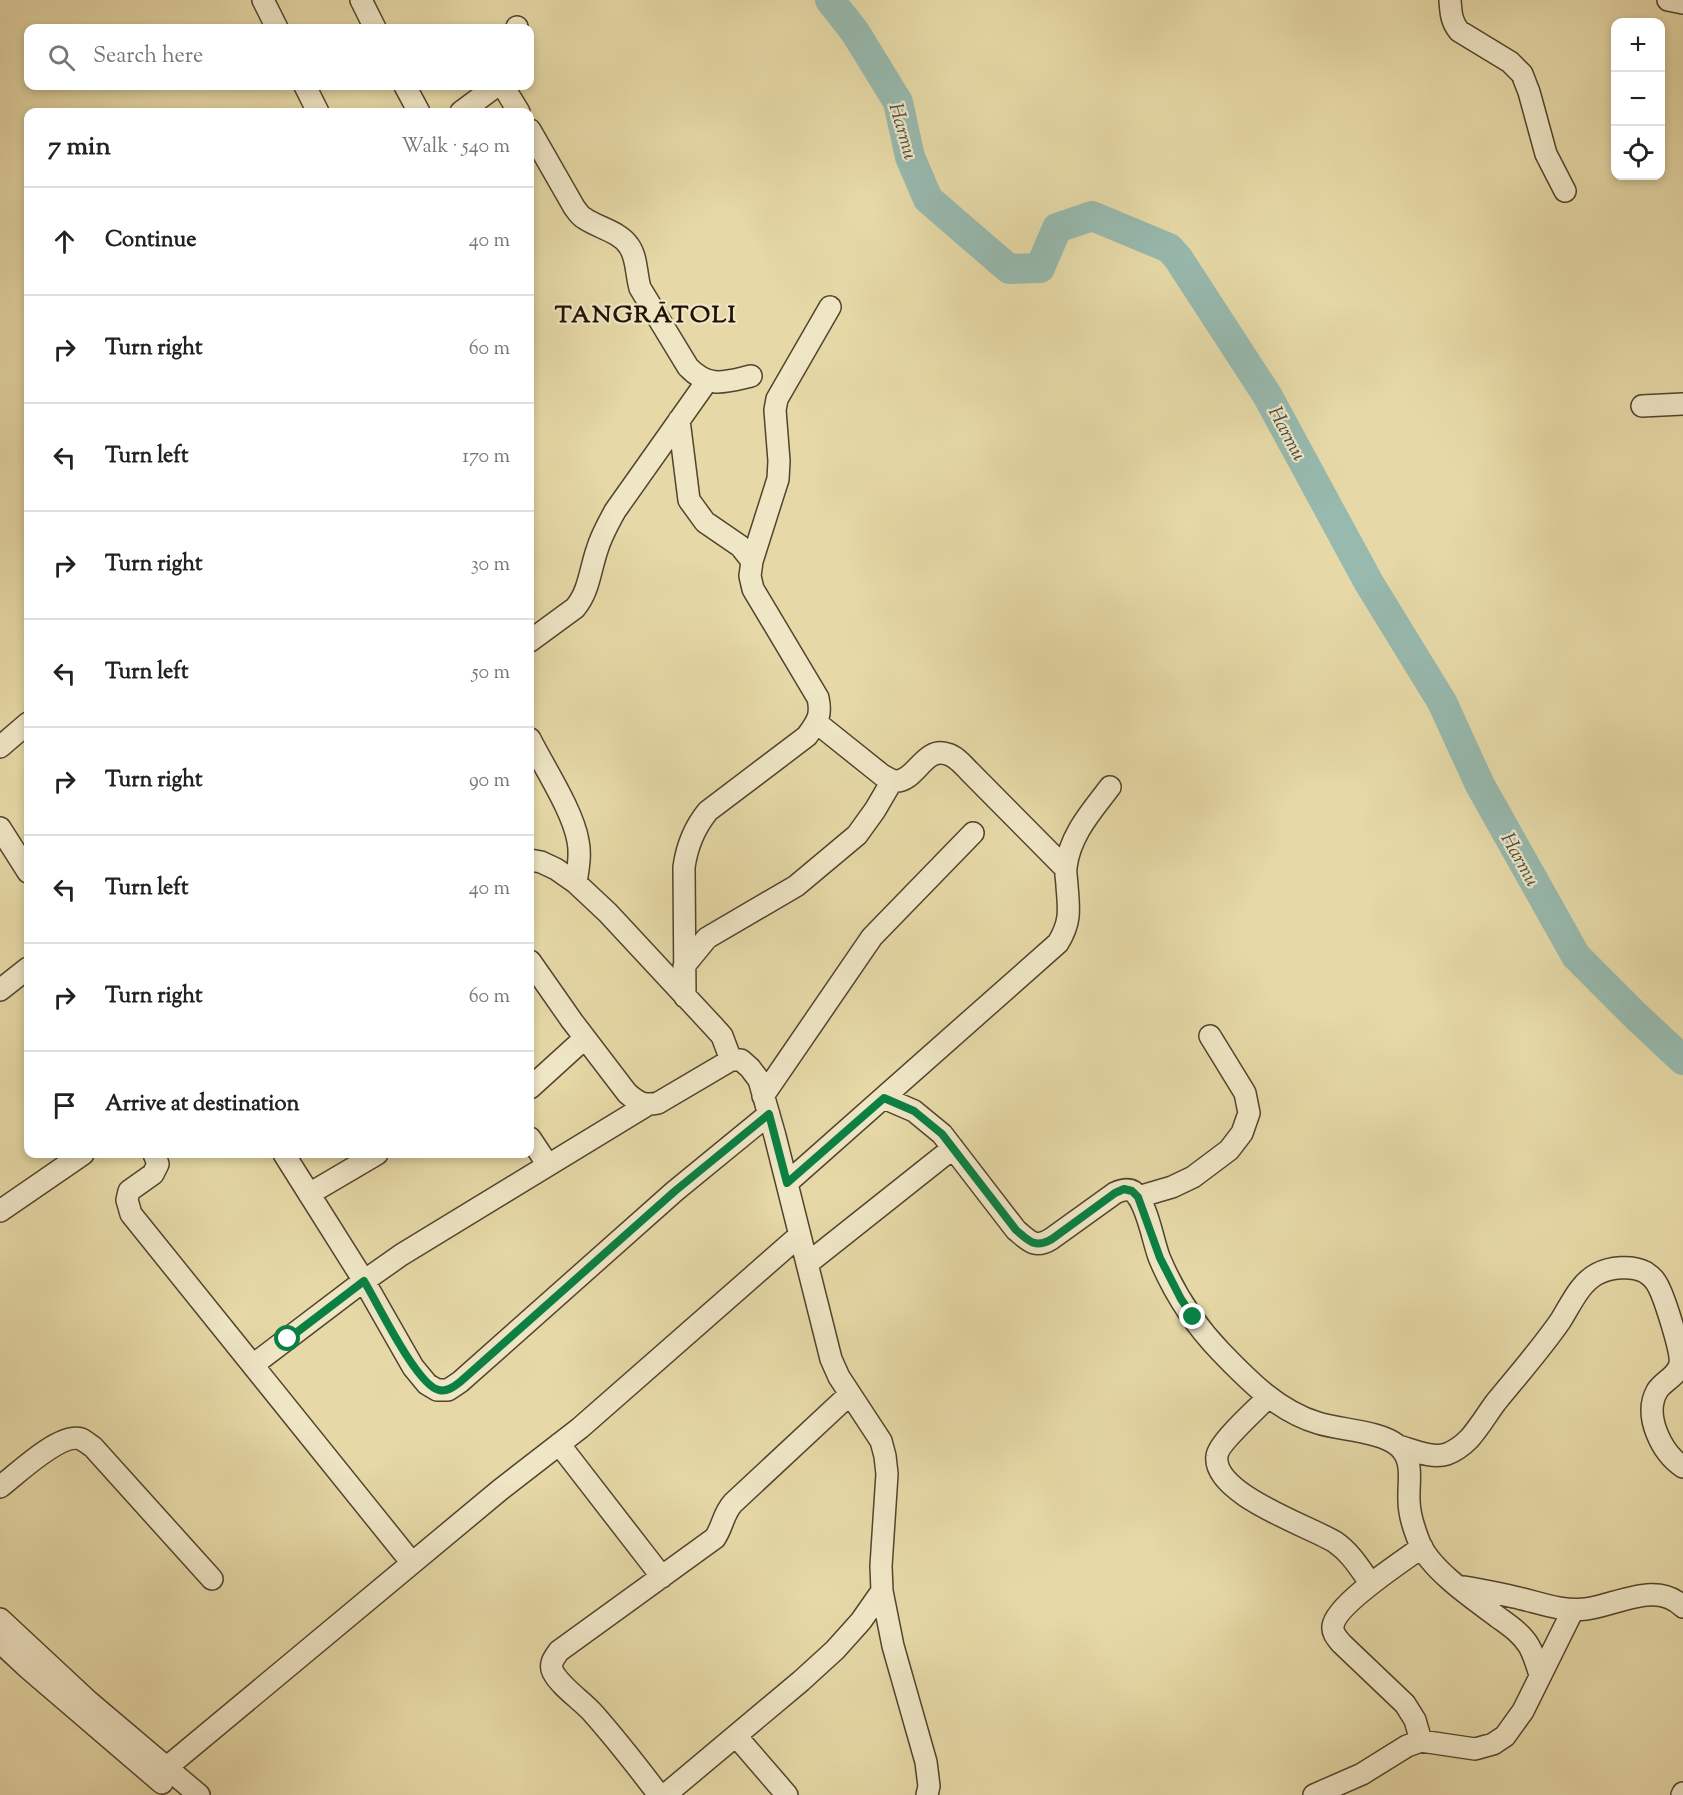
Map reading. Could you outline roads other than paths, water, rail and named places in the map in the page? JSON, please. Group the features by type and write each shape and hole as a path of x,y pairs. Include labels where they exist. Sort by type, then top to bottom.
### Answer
{"street":[{"path":"263,0 275,24"},
{"path":"361,0 373,24"},
{"path":"1450,0 1451,16 1459,31 1510,62 1522,74 1546,154 1565,191"},
{"path":"1668,0 1683,3"},
{"path":"307,90 316,108"},
{"path":"407,90 417,108"},
{"path":"466,108 491,90"},
{"path":"505,90 517,108"},
{"path":"534,137 574,207 583,218 620,237 629,245 634,256 640,288 688,367 707,381 722,382 751,375"},
{"path":"685,997 684,867 687,849 699,822 708,811 807,736 817,723 820,710 818,698 753,589 750,576 752,561 778,479 775,410 777,399 830,307"},
{"path":"534,638 575,609 581,602 604,531 707,381"},
{"path":"1642,406 1683,404"},
{"path":"679,420 689,500 705,522 740,546 752,561"},
{"path":"817,723 892,781 908,776 927,758 938,753 948,754 958,760 1066,869"},
{"path":"0,747 24,726"},
{"path":"534,747 574,824 579,856 576,883"},
{"path":"684,966 707,938 796,886 857,835 892,781"},
{"path":"787,1183 1058,943 1067,929 1069,910 1066,869 1071,845 1080,826 1110,788"},
{"path":"0,828 24,866"},
{"path":"286,1158 364,1281 413,1367 427,1384 437,1390 448,1390 460,1382 675,1191 766,1105 872,937 973,833"},
{"path":"534,861 556,869 576,883 608,913 722,1036 731,1060"},
{"path":"534,967 627,1093 636,1102 647,1105"},
{"path":"0,990 24,971"},
{"path":"1138,1197 1193,1178 1229,1150 1242,1133 1249,1113 1245,1093 1210,1036"},
{"path":"534,1084 585,1038"},
{"path":"253,1365 401,1255 647,1105 658,1102 731,1060 741,1060 759,1080 831,1359 839,1377 880,1441 885,1456 887,1474 881,1566 882,1591 893,1646 926,1762 929,1786 927,1795"},
{"path":"884,1098 914,1111 942,1134 1016,1230 1028,1241 1038,1245 1052,1239 1115,1193 1124,1189 1132,1191 1138,1197 1160,1258 1181,1299 1205,1335 1267,1398 1316,1423 1385,1438 1398,1446 1433,1455 1445,1455"},
{"path":"534,1144 548,1165"},
{"path":"807,1263 953,1148"},
{"path":"0,1211 77,1158"},
{"path":"156,1158 158,1164 153,1174 129,1191 127,1200 132,1214 412,1563"},
{"path":"309,1194 370,1158"},
{"path":"166,1768 500,1490 580,1428 800,1235"},
{"path":"1410,1471 1460,1448 1470,1438 1543,1344 1586,1282 1610,1269 1633,1268 1645,1272 1655,1280 1663,1295 1679,1352 1680,1363 1677,1371 1656,1392 1652,1413 1661,1441 1683,1467"},
{"path":"659,1795 613,1735 558,1679 552,1669 552,1660 559,1651 715,1538 724,1515 733,1503 850,1394"},
{"path":"1267,1398 1222,1444 1217,1454 1217,1465 1222,1476 1235,1489 1257,1503 1334,1542 1348,1553 1371,1584"},
{"path":"0,1487 47,1450 66,1440 80,1438 93,1447 212,1579"},
{"path":"560,1444 662,1577"},
{"path":"1398,1446 1406,1456 1410,1471 1409,1500 1412,1522 1422,1547 1438,1568 1458,1586 1519,1634 1529,1645 1540,1675"},
{"path":"1421,1741 1415,1720 1405,1704 1358,1660 1335,1635 1333,1628 1336,1618 1371,1584 1422,1547"},
{"path":"1458,1586 1554,1608 1573,1610 1589,1609 1643,1595 1658,1594 1669,1597 1683,1607"},
{"path":"666,1795 835,1650 861,1621 882,1591"},
{"path":"1314,1795 1362,1774 1407,1746 1421,1741 1475,1749 1493,1744 1505,1736 1523,1711 1573,1610"},
{"path":"0,1619 88,1701 199,1795"},
{"path":"0,1642 64,1700 177,1795"},
{"path":"736,1736 787,1795"}],"waterway":[{"name":"Harmu","path":"830,0 855,32 898,102 910,157 928,199 1009,269 1040,268 1057,228 1092,216 1169,248 1178,258 1267,395 1369,583 1442,702 1480,785 1576,956 1683,1060"}],"district":[{"name":"TANGRĀTOLI","path":"646,314"}]}
